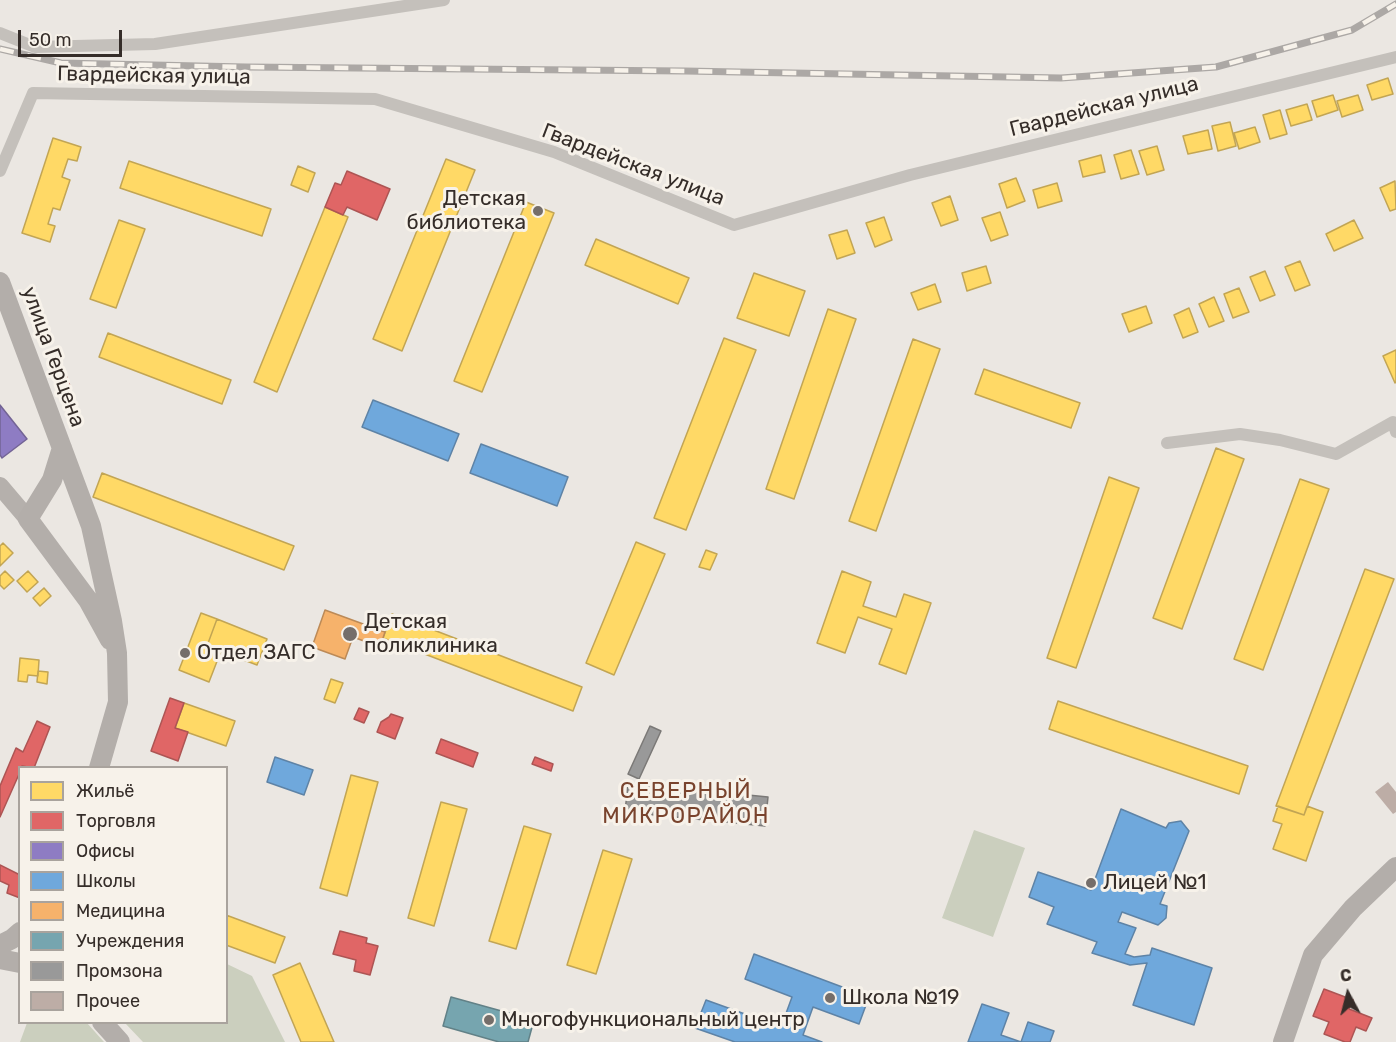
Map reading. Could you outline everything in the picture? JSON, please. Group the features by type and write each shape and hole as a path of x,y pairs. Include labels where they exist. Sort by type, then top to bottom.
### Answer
{"main road":[{"name":"улица Герцена","path":"0,282 91,526 112,621 117,653 118,702 100,766"},
{"path":"28,519 52,480 62,448"},
{"path":"0,486 28,519 88,600 117,653"},
{"path":"1288,1039 1313,955 1353,908 1396,867"},
{"path":"0,945 18,934"},
{"path":"0,959 18,963"},
{"path":"103,1024 120,1042"}],"street":[{"path":"0,33 35,47 155,44 444,0"},
{"name":"Гвардейская улица","path":"0,171 33,93 375,99 554,152 734,225 910,175 1396,57"},
{"path":"1167,443 1240,434 1280,440 1336,454 1393,422 1396,432"}],"green space":[{"path":"974,830 1025,848 993,937 942,918"},
{"path":"228,964 252,976 285,1042 143,1042 126,1024 228,1024"},
{"path":"27,1024 88,1024 104,1042 20,1042"}],"building: Жильё":[{"path":"1388,78 1393,94 1372,100 1367,85"},
{"path":"1333,95 1338,110 1317,117 1312,101"},
{"path":"1358,95 1363,110 1342,117 1337,101"},
{"path":"1307,104 1312,120 1291,126 1286,110"},
{"path":"1280,110 1287,134 1270,139 1263,115"},
{"path":"1230,122 1236,146 1218,151 1212,126"},
{"path":"1255,127 1260,142 1239,149 1234,133"},
{"path":"1208,130 1212,149 1188,154 1183,136"},
{"path":"53,138 81,147 77,161 68,159 62,177 70,180 60,210 53,208 48,224 55,226 50,242 22,233"},
{"path":"1157,146 1164,170 1147,175 1139,151"},
{"path":"1131,150 1139,174 1121,179 1114,155"},
{"path":"1101,155 1105,172 1083,177 1079,161"},
{"path":"446,159 475,170 402,351 373,339"},
{"path":"129,161 271,209 262,236 120,188"},
{"path":"298,166 315,173 308,192 291,185"},
{"path":"1016,178 1025,201 1007,208 999,184"},
{"path":"1395,181 1396,209 1390,211 1380,188"},
{"path":"1057,183 1062,201 1038,208 1033,190"},
{"path":"950,196 958,220 941,226 932,203"},
{"path":"526,202 554,213 482,392 454,381"},
{"path":"325,207 348,217 277,392 254,382"},
{"path":"1000,212 1008,235 991,241 982,218"},
{"path":"884,217 892,240 875,247 866,223"},
{"path":"119,220 145,229 116,308 90,299"},
{"path":"1354,220 1363,238 1334,251 1326,234"},
{"path":"847,230 855,253 837,259 829,235"},
{"path":"596,239 689,278 678,304 585,265"},
{"path":"1300,261 1310,285 1295,291 1285,267"},
{"path":"986,266 991,283 967,291 962,273"},
{"path":"1265,271 1275,295 1260,301 1250,277"},
{"path":"754,273 805,291 789,336 737,318"},
{"path":"935,284 941,302 918,310 911,293"},
{"path":"1239,288 1249,312 1233,318 1224,294"},
{"path":"1214,297 1224,321 1209,327 1199,304"},
{"path":"1146,306 1152,323 1129,332 1122,314"},
{"path":"1189,308 1198,332 1183,338 1174,315"},
{"path":"828,309 856,319 794,499 766,489"},
{"path":"108,333 231,380 222,404 99,357"},
{"path":"724,338 756,350 686,530 654,518"},
{"path":"913,339 940,349 876,531 849,521"},
{"path":"1396,350 1396,382 1395,383 1383,356"},
{"path":"984,369 1080,403 1071,428 975,394"},
{"path":"1216,448 1244,459 1182,629 1153,618"},
{"path":"102,473 294,546 284,570 93,497"},
{"path":"1109,477 1139,488 1076,668 1047,658"},
{"path":"1300,479 1329,489 1263,670 1234,659"},
{"path":"636,542 665,554 614,675 586,663"},
{"path":"3,543 13,553 0,566 0,546"},
{"path":"706,550 717,554 710,570 699,567"},
{"path":"1365,569 1394,579 1304,815 1276,806"},
{"path":"5,571 14,580 4,589 0,585 0,576"},
{"path":"28,571 38,582 27,592 17,581"},
{"path":"842,571 871,582 863,606 896,617 904,594 931,603 906,674 879,664 892,629 858,617 845,653 817,643"},
{"path":"44,588 51,596 40,606 33,598"},
{"path":"201,613 217,619 207,646 221,651 209,682 179,670"},
{"path":"392,614 582,687 573,711 383,638"},
{"path":"217,619 267,639 257,665 207,646"},
{"path":"20,658 39,660 38,676 28,675 27,682 18,681"},
{"path":"38,671 48,672 47,684 37,682"},
{"path":"331,679 343,683 335,703 324,699"},
{"path":"1058,701 1248,766 1239,794 1049,729"},
{"path":"184,703 235,721 226,746 175,728"},
{"path":"351,775 378,782 347,896 320,888"},
{"path":"441,802 467,809 434,926 408,918"},
{"path":"1278,806 1304,815 1307,806 1323,812 1306,861 1273,849 1282,824 1273,821"},
{"path":"524,826 551,834 516,949 489,941"},
{"path":"603,850 632,859 596,974 567,965"},
{"path":"228,916 285,937 275,963 228,946"},
{"path":"300,963 334,1042 301,1042 273,975"}],"building: Торговля":[{"path":"347,171 390,189 377,220 347,207 343,215 325,207 335,183 341,185"},
{"path":"63,367 70,386 58,390 51,371"},
{"path":"170,698 184,703 175,728 188,732 178,761 151,751"},
{"path":"359,708 369,712 364,723 354,719"},
{"path":"391,714 403,718 395,739 377,732 381,722"},
{"path":"37,721 50,727 35,766 18,766 18,776 0,817 0,786 16,748 23,752"},
{"path":"441,739 478,753 473,767 436,753"},
{"path":"535,757 553,764 551,771 532,764"},
{"path":"0,865 18,874 18,897 7,893 9,885 0,881"},
{"path":"340,931 367,938 366,943 378,946 370,975 354,971 356,960 333,954"},
{"path":"1324,989 1353,1000 1349,1009 1372,1018 1366,1031 1356,1027 1350,1042 1324,1034 1329,1022 1313,1016"}],"building: Офисы":[{"path":"0,405 27,439 2,458 0,455"}],"building: Школы":[{"path":"373,400 459,434 448,461 362,427"},
{"path":"481,444 568,477 557,506 470,473"},
{"path":"275,757 313,770 304,795 267,782"},
{"path":"1121,809 1166,828 1169,823 1181,821 1189,831 1160,904 1167,906 1166,918 1158,925 1122,912 1118,922 1136,928 1125,954 1134,957 1150,955 1152,948 1212,968 1194,1025 1133,1005 1147,963 1130,965 1092,953 1097,942 1047,924 1054,907 1029,897 1038,872 1091,890"},
{"name":"Школа №19","path":"754,954 869,997 859,1024 813,1007 803,1035 822,1042 735,1042 695,1028 706,1000 781,1027 792,997 745,979"},
{"path":"982,1004 1009,1013 1001,1035 1021,1042 968,1042"},
{"path":"1028,1022 1054,1031 1050,1042 1021,1042"}],"building: Медицина":[{"name":"Детская поликлиника","path":"325,610 385,632 380,647 353,637 345,659 312,647"}],"building: Учреждения":[{"path":"451,997 534,1020 528,1042 499,1042 443,1026"}],"building: Промзона":[{"path":"650,726 661,731 639,779 628,774"},
{"path":"628,783 768,797 765,826 625,812"}],"building: Прочее":[{"path":"1388,782 1396,792 1396,812 1393,814 1375,792"}],"railway":[{"path":"0,49 61,63 1061,78 1216,67 1352,30 1396,4"}],"place":[{"name":"Детская библиотека","path":"538,211"},
{"name":"Детская поликлиника","path":"350,634"},
{"name":"Отдел ЗАГС","path":"185,653"},
{"name":"Лицей №1","path":"1091,883"},
{"name":"Школа №19","path":"830,998"},
{"name":"Многофункциональный центр","path":"489,1020"}],"district":[{"name":"СЕВЕРНЫЙ МИКРОРАЙОН","path":"686,804"}]}
